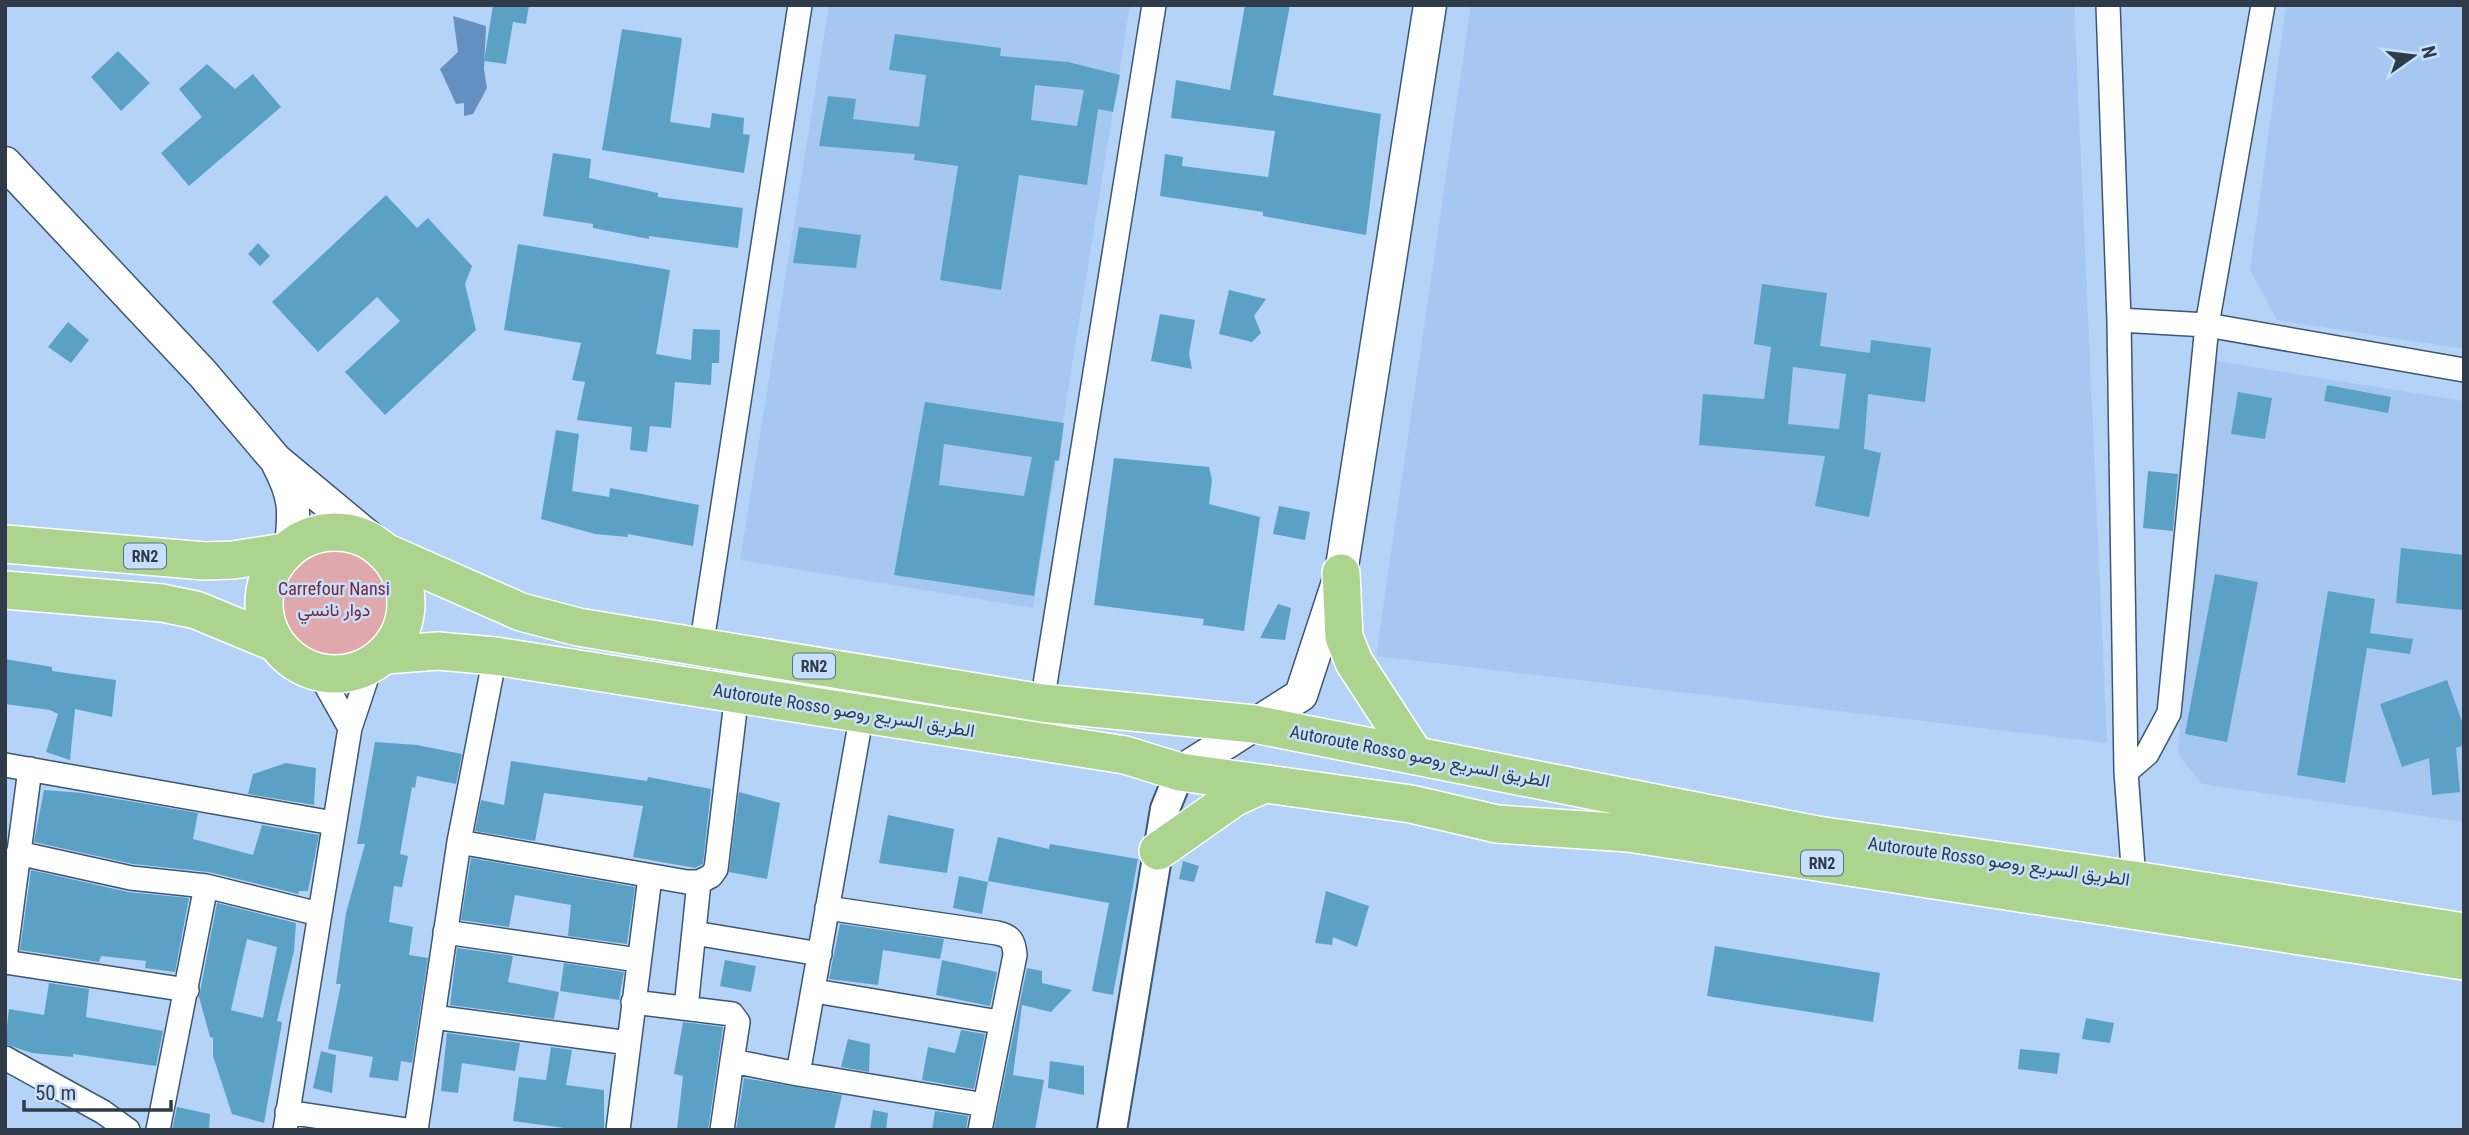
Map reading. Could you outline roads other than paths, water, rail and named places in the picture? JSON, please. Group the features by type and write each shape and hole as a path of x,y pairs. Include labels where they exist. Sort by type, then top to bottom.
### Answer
{"highway":[{"path":"331,531 355,534 382,549 401,574 407,611 399,635 378,660 346,674 319,673 292,660 276,643 266,621 264,596 271,572 288,549 307,536 331,531"},
{"name":"RN2","path":"5,544 205,561 233,560 288,549"},
{"name":"Autoroute Rosso الطريق السريع روصو","path":"382,549 521,612 578,627 1042,703 1254,724 1817,835 2134,880 2464,932"},
{"path":"1340,573 1344,637 1414,754"},
{"path":"5,590 162,603 196,610 276,643"},
{"name":"Autoroute Rosso الطريق السريع روصو","path":"378,660 438,651 495,656 1125,755 1180,772 1411,804 1497,824 1628,833 2464,961"},
{"path":"1158,851 1235,797 1264,784"}],"main road":[{"path":"1180,772 1301,695 1340,573 1430,5"},
{"path":"5,163 203,374 276,460 382,549"},
{"path":"276,460 291,488 295,505 288,549"}],"street":[{"path":"701,648 800,5"},
{"path":"1042,703 1154,5"},
{"path":"2108,5 2119,320 2126,772 2134,880"},
{"path":"2126,772 2147,754 2169,713 2207,325 2263,5"},
{"path":"2119,320 2207,325 2464,370"},
{"path":"416,1130 459,842 495,656"},
{"path":"378,660 349,728 286,1121 407,1130"},
{"path":"319,673 349,728"},
{"path":"459,842 650,877 699,882 711,876 716,869 737,693"},
{"path":"798,1074 815,991 862,713"},
{"path":"5,765 333,823"},
{"path":"30,769 5,960 187,990"},
{"path":"1112,1130 1165,809 1180,772"},
{"path":"18,853 131,878 206,886 319,914"},
{"path":"618,1130 650,877"},
{"path":"686,1008 699,882"},
{"path":"158,1130 206,886"},
{"path":"827,908 1008,936 1014,942 1015,955 999,1022 980,1130"},
{"path":"445,932 638,960"},
{"path":"694,933 820,954"},
{"path":"815,991 999,1022"},
{"path":"633,1002 732,1014 736,1017 722,1130"},
{"path":"433,1017 629,1043"},
{"path":"5,1058 102,1121 128,1130"},
{"path":"732,1061 985,1105"}],"park label":[{"name":"Carrefour Nansi دوار نانسي","path":"334,598"}]}
